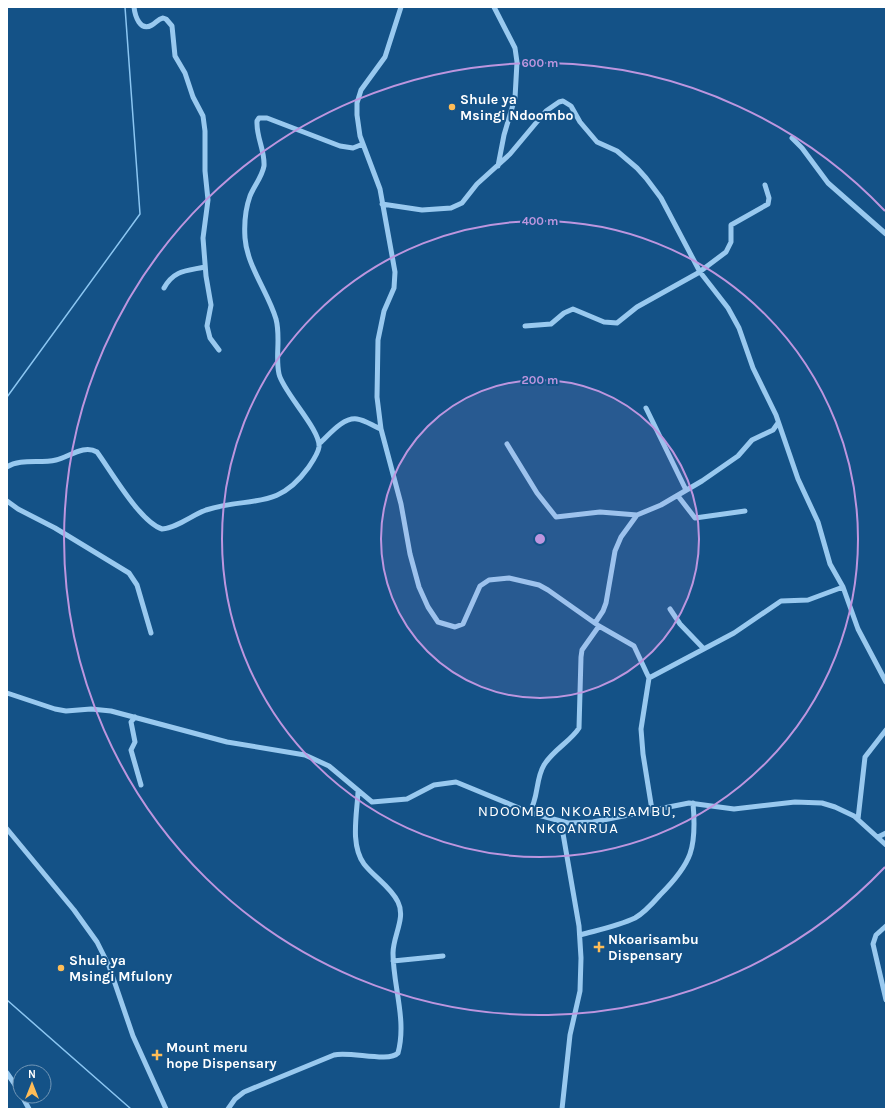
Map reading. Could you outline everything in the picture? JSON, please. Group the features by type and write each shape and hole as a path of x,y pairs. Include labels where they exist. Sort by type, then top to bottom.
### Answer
{"street":[{"path":"134,7 136,17 142,25 146,27 151,26 163,18 166,19 172,26 175,56 185,73 193,97 202,111 205,132 204,156 208,200 203,228 205,267 210,305 207,326 208,333 219,350"},
{"path":"401,7 385,57 361,90 357,103 357,120 363,144 378,184 393,253 395,280 394,288 381,321 378,340 377,397 381,429 401,504 410,554 419,587 428,607 438,622 455,628 463,624 475,593 480,586 489,580 500,578 539,585 571,605 597,624 634,646 649,678 641,729 643,754 652,810"},
{"path":"494,7 515,48 517,62 515,98 504,135 498,166"},
{"path":"382,204 422,210 458,206 477,184 498,166 553,104 559,102 568,103 574,109 580,122 597,142 619,153 646,178 661,198 700,272 728,308 740,328 753,368 778,423 798,479 818,522 827,556 843,587 858,629 886,682"},
{"path":"320,443 305,416 281,380 278,367 279,336 276,320 252,264 245,240 246,214 250,196 262,174 264,166 257,121 259,118 267,118 340,146 353,148 363,144"},
{"path":"792,138 802,148 828,183 886,234"},
{"path":"525,326 551,324 564,313 573,310 604,322 617,323 637,308 700,272 728,250 731,242 731,225 768,204 769,198 765,185"},
{"path":"164,288 169,279 173,276 188,270 205,267"},
{"path":"646,408 686,490"},
{"path":"7,467 18,463 55,460 83,450 93,450 97,452 129,497 152,524 157,527 166,528 208,510 278,496 292,487 306,472 317,454 320,443 350,419 360,420 381,429"},
{"path":"530,813 545,764 579,728 582,650 597,624 606,603 615,551 621,537 637,515 678,496 738,456 752,440 773,430 778,423"},
{"path":"507,444 537,493 556,517 600,512 637,515"},
{"path":"678,496 695,518 745,511"},
{"path":"7,501 18,509 55,528 129,574 138,585 151,632"},
{"path":"649,678 734,632 781,601 808,600 843,587"},
{"path":"670,609 680,624 703,648"},
{"path":"7,693 61,711 95,709 135,717 227,742 305,755 329,766 358,792 372,802 390,802 407,799 434,785 456,782 530,813 561,822 593,822 683,803 734,809 795,802 822,804 845,811 858,819 886,845"},
{"path":"135,717 131,722 135,742 131,750 141,785"},
{"path":"858,819 865,757 886,730"},
{"path":"228,1109 235,1099 244,1092 334,1055 346,1053 382,1057 396,1056 399,1048 400,1024 393,961 393,946 400,921 400,908 393,894 364,864 359,855 356,839 358,792"},
{"path":"580,935 636,917 650,906 680,874 693,847 695,829 693,803"},
{"path":"561,822 580,935 582,958 580,991 570,1035 562,1109"},
{"path":"7,829 74,910 97,942 109,966 133,1036 166,1109"},
{"path":"878,837 886,833"},
{"path":"886,926 876,935 873,944 886,1000"},
{"path":"393,961 443,956"}],"waterway":[{"path":"7,397 140,214 125,7"},
{"path":"7,1000 131,1109"}],"place":[{"name":"Shule ya Msingi Ndoombo","path":"452,107"},
{"name":"Nkoarisambu Dispensary","path":"599,947"},
{"name":"Shule ya Msingi Mfulony","path":"61,968"},
{"name":"Mount meru hope Dispensary","path":"157,1055"}],"district":[{"name":"NDOOMBO NKOARISAMBU, NKOANRUA","path":"577,820"}]}
